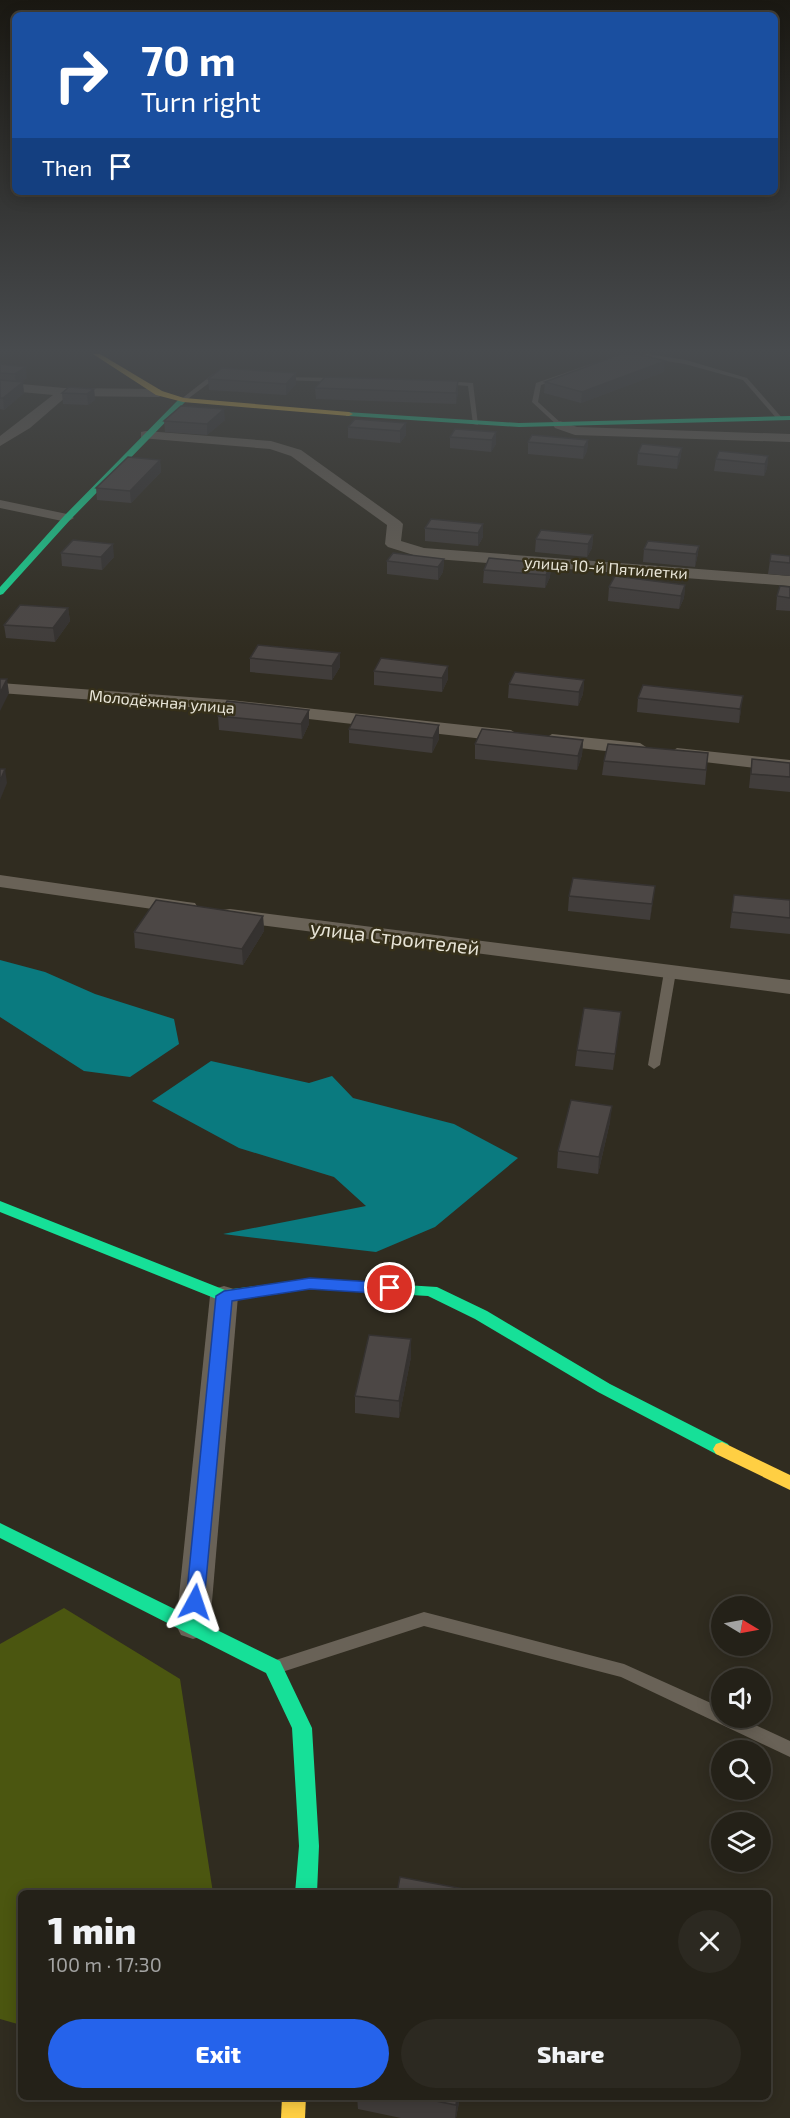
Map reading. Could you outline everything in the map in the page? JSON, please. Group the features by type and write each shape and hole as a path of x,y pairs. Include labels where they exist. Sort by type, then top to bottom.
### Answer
{"street":[{"path":"0,592 67,518 132,453"},
{"name":"улица 10-й Пятилетки","path":"296,453 395,524 393,544 423,554 790,581"},
{"path":"0,504 67,518"},
{"name":"Молодёжная улица","path":"0,688 230,705 790,766"},
{"name":"улица Строителей","path":"0,881 289,923 790,987"},
{"path":"0,1206 224,1296 310,1284 431,1291 481,1315 604,1388 790,1483"},
{"path":"193,1625 224,1296"},
{"path":"0,1530 273,1667 302,1728 309,1846 306,1890"},
{"path":"293,2118 294,2100"}],"lane":[{"path":"654,1065 670,972"},
{"path":"273,1667 424,1619 624,1671 711,1712"},
{"path":"745,1728 790,1749"}],"green space":[{"path":"64,1608 180,1679 213,1890 18,1890 18,2024 0,2019 0,1644"}],"water":[{"path":"0,960 45,972 95,994 174,1019 179,1044 130,1077 84,1071 0,1017"},
{"path":"211,1061 309,1083 332,1076 353,1098 454,1124 518,1158 435,1227 376,1252 223,1234 366,1206 334,1177 239,1148 152,1101"}],"building":[{"path":"638,453 680,453 678,457"},
{"path":"718,453 768,456 765,464 716,459"},
{"path":"128,457 160,460 130,491 96,488"},
{"path":"431,519 483,524 478,533 425,528"},
{"path":"541,530 593,535 588,544 536,539"},
{"path":"73,540 113,544 101,557 61,553"},
{"path":"648,541 699,546 696,554 644,549"},
{"path":"393,553 444,559 438,567 387,561"},
{"path":"771,554 790,556 790,563 770,561"},
{"path":"489,558 551,564 546,575 484,570"},
{"path":"615,576 685,585 681,596 609,587"},
{"path":"780,586 790,587 790,598 777,596"},
{"path":"20,605 68,608 53,628 4,625"},
{"path":"258,645 340,653 332,666 250,658"},
{"path":"381,658 448,666 442,678 374,671"},
{"path":"515,672 584,680 579,692 509,684"},
{"path":"0,679 7,679 0,693"},
{"path":"643,685 743,696 740,709 638,698"},
{"path":"227,701 309,710 301,724 218,716"},
{"path":"356,715 439,725 433,738 349,729"},
{"path":"482,729 583,740 578,756 475,744"},
{"path":"608,744 708,753 706,770 604,761"},
{"path":"752,759 790,763 790,777 751,774"},
{"path":"0,769 5,769 0,781"},
{"path":"573,878 655,886 652,904 569,896"},
{"path":"734,895 790,900 790,918 732,912"},
{"path":"156,900 263,916 242,949 134,932"},
{"path":"584,1008 621,1012 615,1054 577,1050"},
{"path":"571,1100 612,1106 599,1157 558,1151"},
{"path":"369,1335 411,1339 399,1401 355,1396"},
{"path":"400,1877 469,1890 398,1890"},
{"path":"431,2100 457,2100 456,2105"}],"traffic: fast":[{"path":"0,592 67,518 131,453"},
{"path":"0,1206 224,1296 310,1284 431,1291 481,1315 604,1388 722,1449"},
{"path":"0,1530 273,1667 302,1728 309,1846 306,1890"}],"traffic: slow":[{"path":"722,1449 790,1483"},
{"path":"293,2118 294,2100"}],"route":[{"path":"195,1602 224,1296 310,1284 390,1288"}]}
